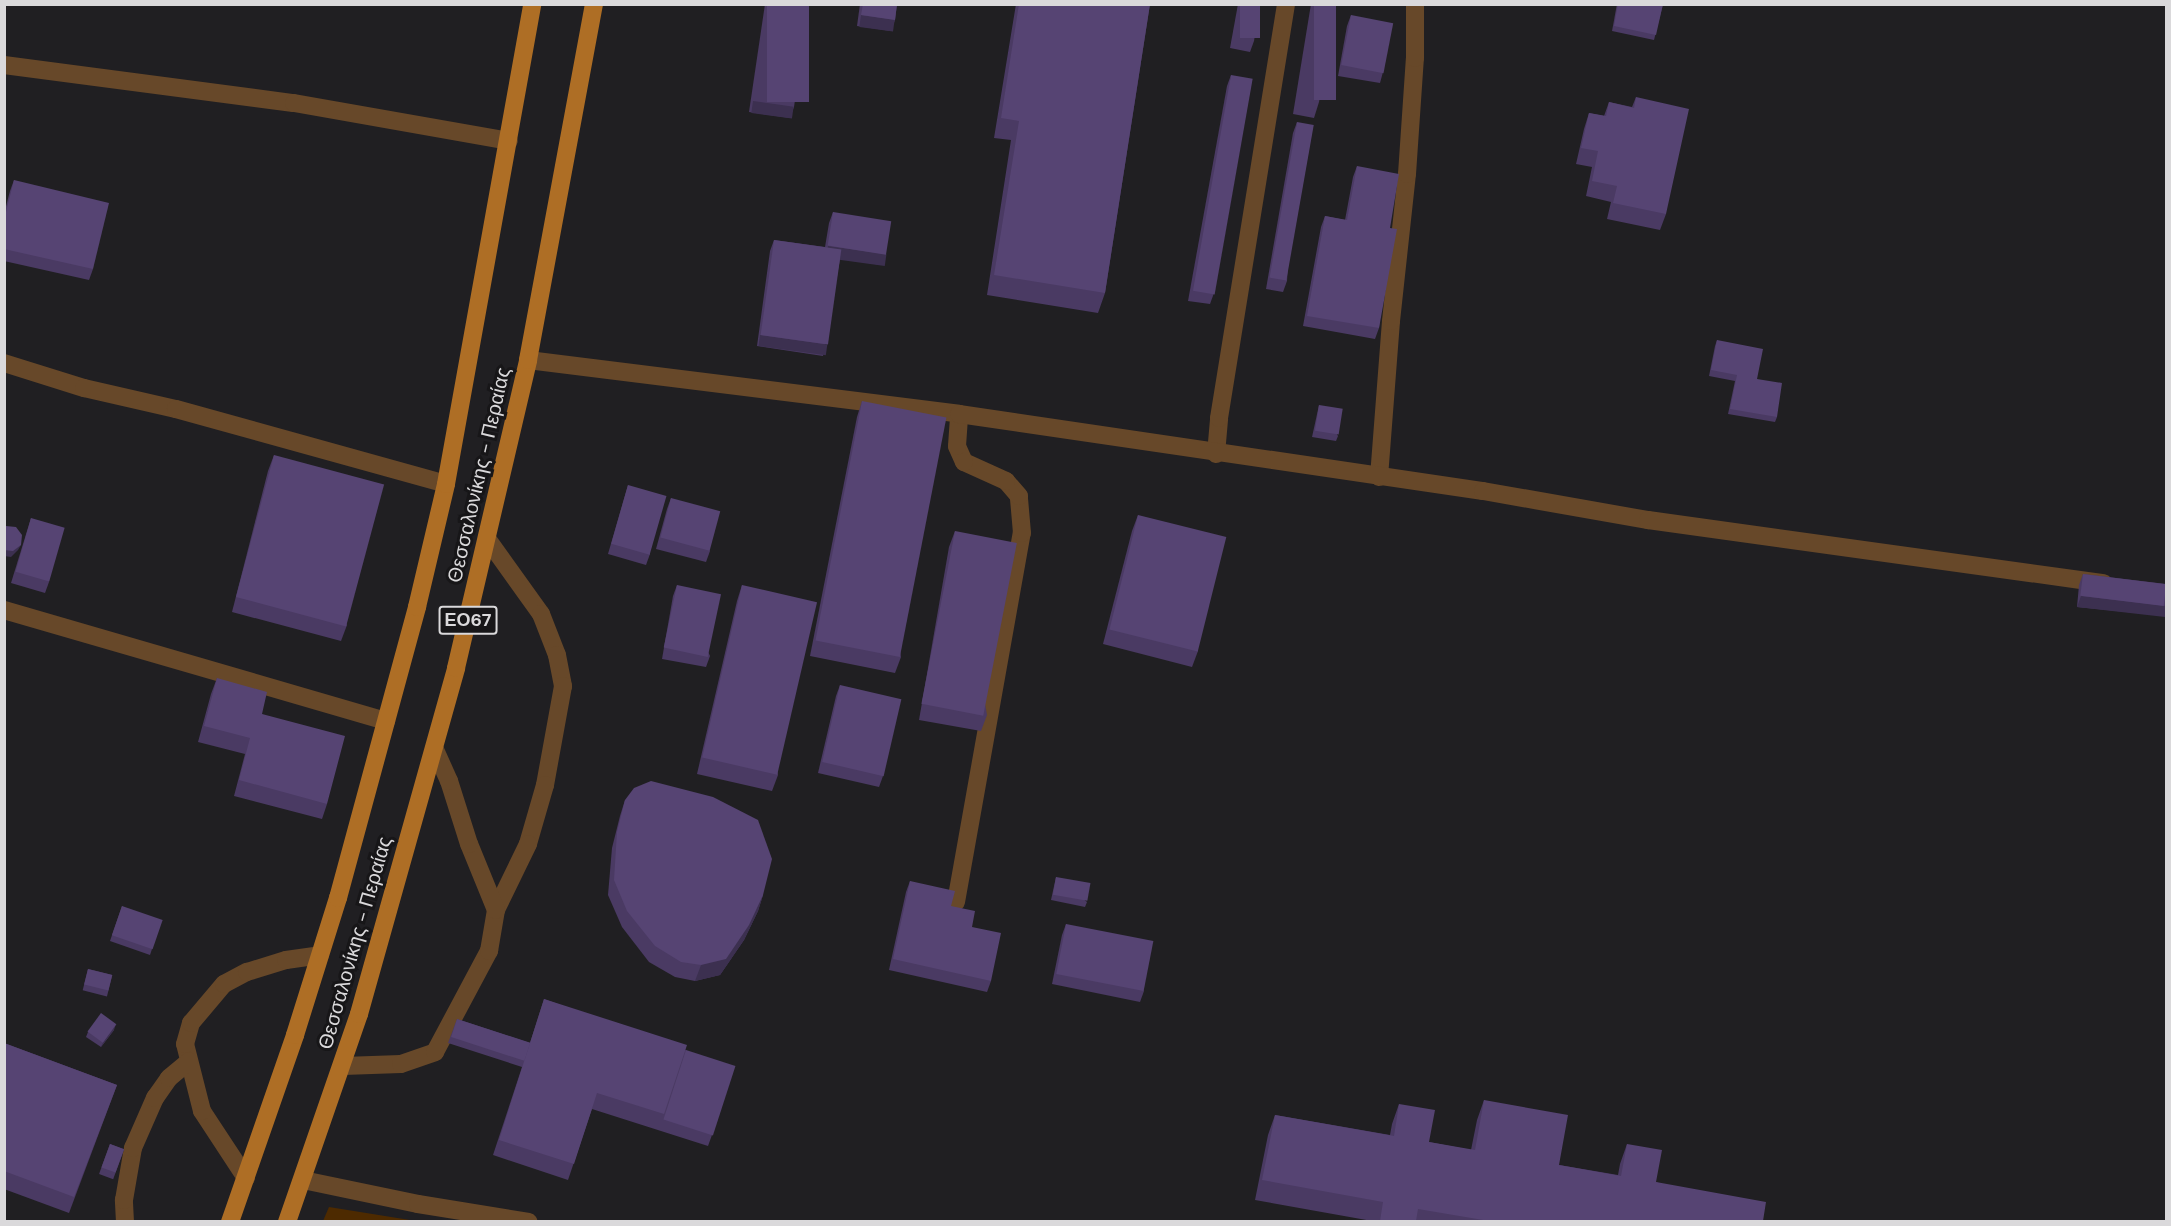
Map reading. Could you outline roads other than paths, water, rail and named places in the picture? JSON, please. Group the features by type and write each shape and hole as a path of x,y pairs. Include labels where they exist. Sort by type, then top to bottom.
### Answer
{"main road":[{"name":"Θεσσαλονίκης - Περαίας","path":"230,1221 320,955 386,721 446,484 532,4"},
{"name":"Θεσσαλονίκης - Περαίας","path":"287,1221 343,1066 434,748 488,540 528,360 594,4"}],"street":[{"path":"1216,454 1218,418 1286,4"},
{"path":"1379,477 1391,321 1407,174 1415,58 1415,4"},
{"path":"4,65 294,103 509,141"},
{"path":"528,360 959,414 1216,454 1483,491 1648,520 2120,585"},
{"path":"4,363 84,388 176,409 446,484"},
{"path":"956,902 1022,533 1019,496 1006,481 964,462 957,446 959,414"},
{"path":"343,1066 401,1064 435,1052 489,951 496,910 528,844 545,785 563,686 557,655 541,614 488,540"},
{"path":"4,610 386,721"},
{"path":"434,748 449,781 469,844 496,910"},
{"path":"246,1178 202,1111 185,1044 191,1023 224,984 247,972 286,960 320,955"},
{"path":"125,1221 124,1200 133,1148 155,1098 169,1078 189,1061"},
{"path":"303,1180 418,1204 529,1221"}]}
